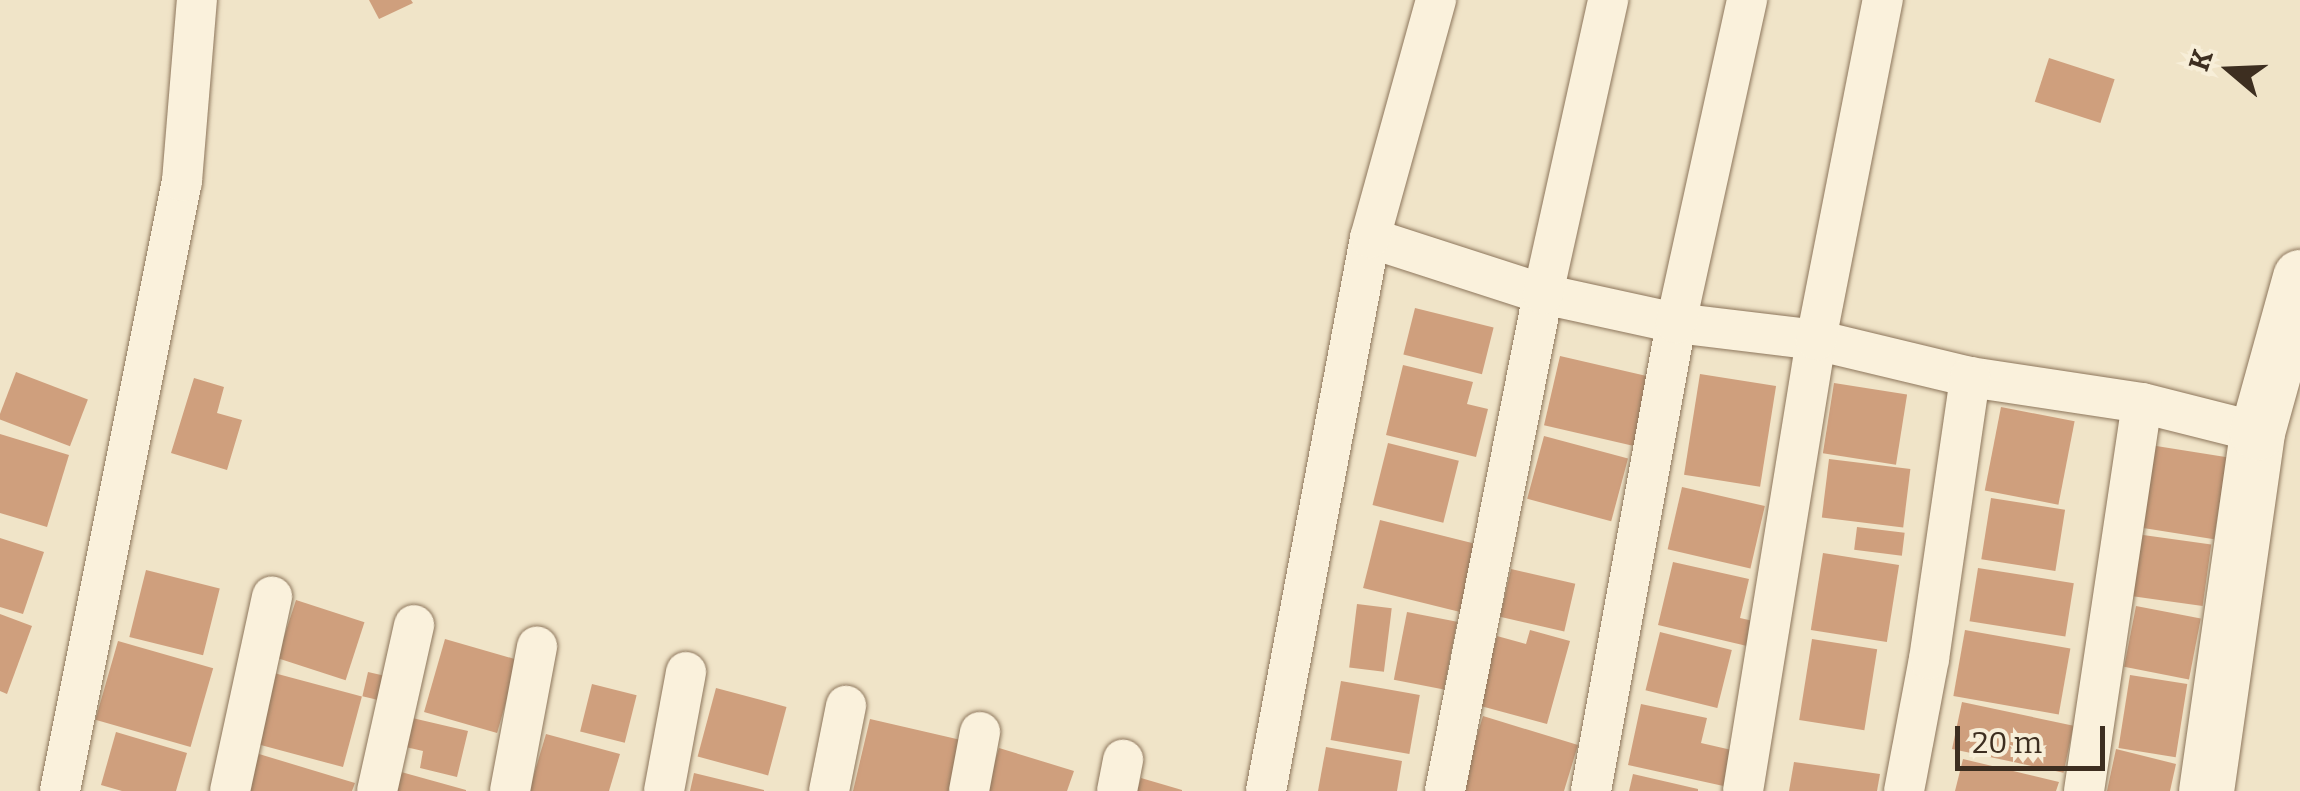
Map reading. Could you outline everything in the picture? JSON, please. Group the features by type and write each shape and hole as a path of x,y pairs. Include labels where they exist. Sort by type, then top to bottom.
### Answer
{"main road":[{"path":"2206,791 2257,432 2300,277"}],"street":[{"path":"60,791 182,181 197,0"},
{"path":"1266,791 1370,238 1436,0"},
{"path":"1445,791 1543,294 1608,0"},
{"path":"1590,791 1676,323 1747,0"},
{"path":"1743,791 1816,340 1883,0"},
{"path":"1370,238 1543,294 1676,323 1816,340 1970,377 2142,403 2257,432"},
{"path":"1904,791 1929,659 1970,377"},
{"path":"2084,791 2142,403"},
{"path":"230,791 272,596"},
{"path":"377,791 414,625"},
{"path":"510,791 537,647"},
{"path":"664,791 686,672"},
{"path":"829,791 846,706"},
{"path":"969,791 980,732"}],"building":[{"path":"369,0 411,0 413,3 379,19"},
{"path":"2049,58 2115,79 2100,123 2035,102"},
{"path":"1415,308 1494,328 1482,374 1403,355"},
{"path":"1560,356 1657,378 1641,448 1544,425"},
{"path":"1403,365 1473,382 1467,404 1488,409 1476,457 1386,435"},
{"path":"16,372 88,400 70,446 0,419"},
{"path":"1700,374 1776,386 1760,487 1684,475"},
{"path":"194,378 224,387 217,413 242,420 227,470 171,453"},
{"path":"1834,383 1907,395 1896,465 1823,453"},
{"path":"2001,407 2075,421 2058,505 1985,490"},
{"path":"0,434 69,455 47,527 0,513"},
{"path":"1544,436 1628,459 1611,521 1527,499"},
{"path":"1388,443 1459,461 1443,523 1373,505"},
{"path":"2150,445 2227,457 2214,539 2137,527"},
{"path":"1829,459 1910,469 1903,528 1822,518"},
{"path":"1682,487 1765,506 1750,568 1668,549"},
{"path":"1991,498 2065,510 2055,571 1981,559"},
{"path":"1380,520 1477,544 1460,612 1363,588"},
{"path":"1857,527 1905,533 1902,556 1854,550"},
{"path":"2136,534 2211,545 2203,606 2127,595"},
{"path":"0,538 44,552 23,614 0,607"},
{"path":"1823,553 1899,565 1887,642 1811,630"},
{"path":"1673,562 1749,579 1740,618 1753,621 1747,646 1658,625"},
{"path":"1978,568 2074,583 2065,637 1970,621"},
{"path":"1511,569 1575,584 1564,632 1500,617"},
{"path":"146,570 220,588 203,655 129,637"},
{"path":"296,600 364,622 346,680 277,658"},
{"path":"1357,604 1392,608 1384,672 1349,668"},
{"path":"2136,606 2201,619 2189,679 2124,667"},
{"path":"1407,612 1457,622 1444,689 1394,680"},
{"path":"0,614 32,626 7,694 0,691"},
{"path":"1530,630 1570,641 1547,724 1477,705 1497,636 1526,644"},
{"path":"1965,630 2070,649 2059,715 1953,696"},
{"path":"1660,632 1732,650 1717,708 1645,690"},
{"path":"445,639 518,660 497,733 424,712"},
{"path":"1812,639 1877,649 1864,730 1799,720"},
{"path":"118,641 213,668 191,747 95,720"},
{"path":"368,672 395,678 390,703 362,696"},
{"path":"274,673 362,697 343,767 255,744"},
{"path":"2130,675 2187,684 2176,757 2118,748"},
{"path":"1341,681 1420,695 1409,754 1331,740"},
{"path":"592,684 637,695 625,743 580,732"},
{"path":"716,688 787,707 768,775 698,757"},
{"path":"1962,702 2074,726 2064,773 1952,749"},
{"path":"1641,704 1707,718 1701,743 1736,751 1728,787 1628,765"},
{"path":"1483,716 1578,745 1564,791 1460,791"},
{"path":"408,717 468,731 457,777 420,768 423,751 401,746"},
{"path":"870,719 961,740 949,791 853,791"},
{"path":"116,732 187,753 176,791 122,791 101,785"},
{"path":"546,734 620,754 609,791 529,791"},
{"path":"1326,747 1402,761 1397,791 1318,791"},
{"path":"999,748 1074,771 1067,791 986,791"},
{"path":"2116,749 2176,764 2170,791 2107,791"},
{"path":"259,754 355,783 352,791 248,791"},
{"path":"1963,759 2059,782 2056,791 1955,791"},
{"path":"1794,762 1880,774 1877,791 1789,791"},
{"path":"394,770 466,790 466,791 388,791"},
{"path":"694,773 764,790 764,791 690,791"},
{"path":"1633,774 1698,789 1698,791 1629,791"},
{"path":"1141,778 1182,790 1182,791 1137,791"}]}
